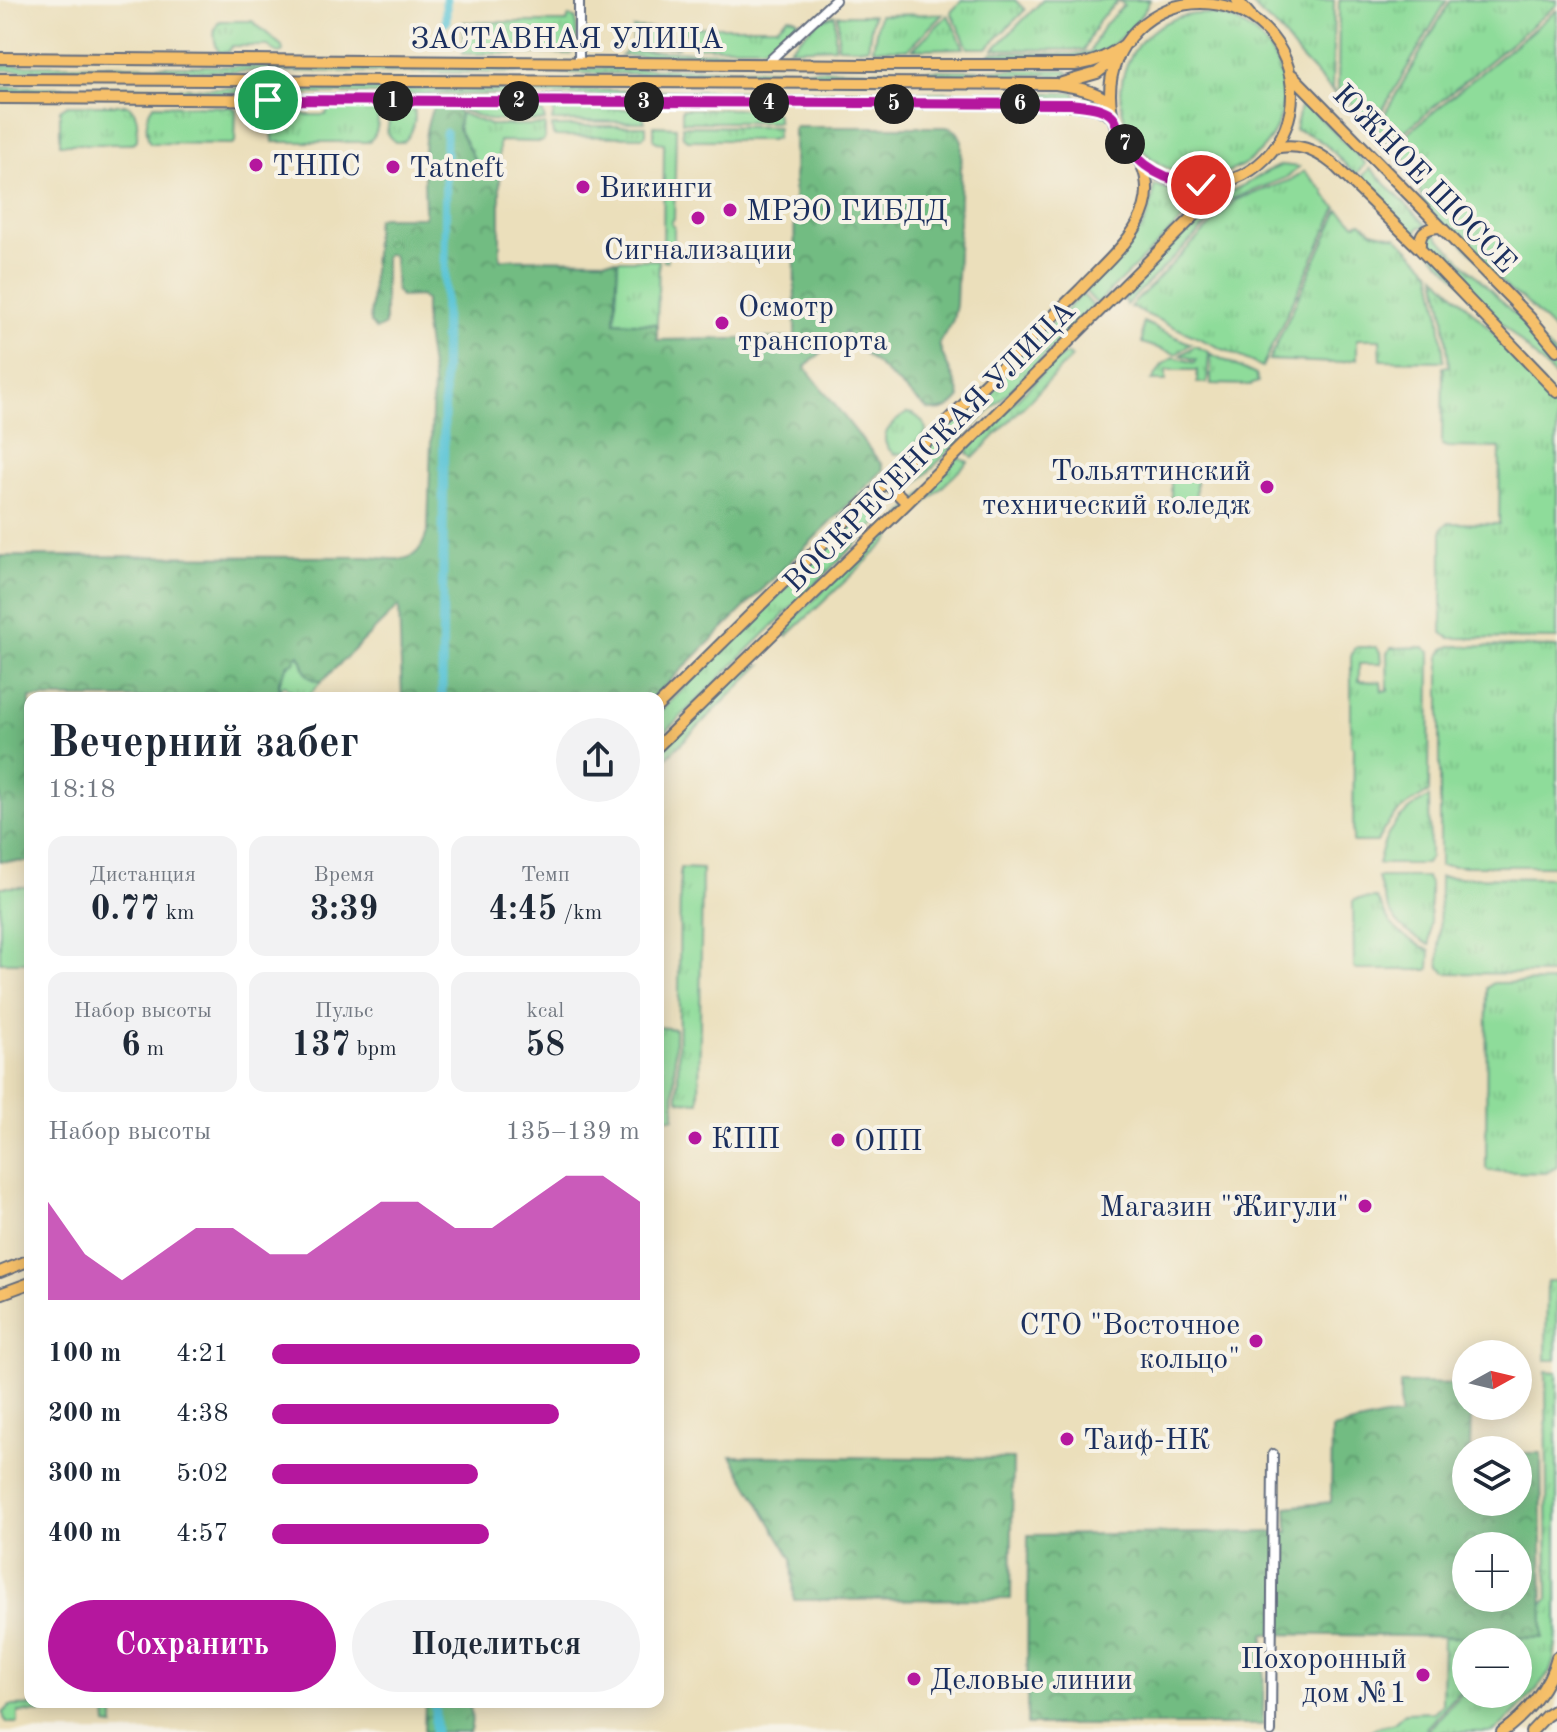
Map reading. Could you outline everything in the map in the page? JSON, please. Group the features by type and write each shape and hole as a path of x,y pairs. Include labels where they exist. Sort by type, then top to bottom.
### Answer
{"main road":[{"path":"1156,16 1161,0"},
{"path":"1237,0 1283,53 1291,75 1293,94 1288,123 1274,148 1233,179 1213,184 1188,184 1161,176 1141,163 1123,141 1110,102 1114,69 1128,42 1156,16 1182,6 1202,3 1215,4 1242,14 1256,23"},
{"name":"ЗАСТАВНАЯ УЛИЦА","path":"0,58 1075,65 1104,58 1128,42"},
{"name":"ЗАСТАВНАЯ УЛИЦА","path":"1056,84 1097,73 1119,55"},
{"path":"442,61 443,82"},
{"name":"ЮЖНОЕ ШОССЕ","path":"1291,75 1530,318 1557,350"},
{"name":"ЗАСТАВНАЯ УЛИЦА","path":"0,79 1056,84 1088,90 1110,102"},
{"name":"ЗАСТАВНАЯ УЛИЦА","path":"0,98 1071,104 1097,108 1113,117"},
{"name":"ЮЖНОЕ ШОССЕ","path":"1274,148 1298,146 1319,153 1353,182 1557,392"},
{"name":"ВОСКРЕСЕНСКАЯ УЛИЦА","path":"664,700 1127,241 1141,219 1147,200 1145,172 1141,163"},
{"name":"ВОСКРЕСЕНСКАЯ УЛИЦА","path":"664,740 1233,179"},
{"path":"1420,249 1421,233 1425,229 1439,227"},
{"path":"886,482 907,503"},
{"path":"0,1272 24,1262"},
{"path":"0,1294 24,1285"},
{"path":"1502,1732 1520,1717 1547,1682 1557,1657"},
{"path":"1531,1732 1557,1709"}],"street":[{"path":"579,0 579,62"},
{"path":"766,64 835,0"},
{"path":"790,41 786,57 791,64"},
{"path":"1271,1732 1273,1454"}],"green space":[{"path":"962,0 1015,0 1025,10 987,48 968,48 951,12"},
{"path":"1043,0 1119,0 1099,20 1084,50 994,49"},
{"path":"1119,0 1150,0 1124,35 1095,54 1066,59 990,56 994,52 1090,52 1103,27 1124,5"},
{"path":"1248,0 1334,0 1332,89 1366,127 1278,29"},
{"path":"1339,0 1447,0 1373,126 1338,89"},
{"path":"1451,0 1557,0 1557,5 1389,144 1376,129"},
{"path":"1557,10 1557,334 1425,206 1409,163 1392,146"},
{"path":"943,14 908,49 873,49 879,15"},
{"path":"1202,14 1233,20 1260,37 1277,64 1283,95 1277,126 1260,153 1233,170 1202,176 1171,170 1144,153 1127,126 1121,95 1127,64 1144,37 1171,20"},
{"path":"835,15 835,47 789,49 818,21"},
{"path":"838,15 873,15 868,48 838,47"},
{"path":"948,15 964,48 913,49"},
{"path":"569,16 576,19 577,33 575,47 570,54 463,54 463,22 567,22"},
{"path":"788,17 799,22 772,47 697,47 681,27 777,27"},
{"path":"220,21 252,21 282,46 283,51 277,52 268,46 232,46 228,52 219,53 214,36"},
{"path":"633,28 661,28 678,47 633,47"},
{"path":"626,51 773,52 769,56 621,56"},
{"path":"0,65 866,70 866,75 0,70"},
{"path":"871,70 1065,70 1070,73 871,75"},
{"path":"0,87 866,92 867,97 0,92"},
{"path":"872,92 1074,93 1077,96 872,97"},
{"path":"1302,100 1366,164 1355,175 1321,141 1295,130"},
{"path":"68,105 128,105 136,116 137,140 132,144 60,144 60,110"},
{"path":"154,105 233,107 236,110 235,142 150,143 147,123"},
{"path":"281,106 303,111 304,115 326,115 327,111 339,106 372,107 378,113 377,130 367,142 273,142 274,112"},
{"path":"408,106 414,109 413,127 403,142 395,142 387,133 390,115 394,109"},
{"path":"434,106 448,106 460,113 458,128 479,168 484,172 500,172 500,259 618,260 615,322 657,324 657,340 795,338 794,127 946,127 955,130 962,142 956,305 953,320 939,343 960,397 945,409 927,409 845,332 805,367 883,470 659,692 402,692 399,606 321,682 306,673 299,655 296,657 294,663 288,664 279,681 278,692 24,692 24,862 0,861 0,556 398,559 413,556 419,550 428,529 433,382 425,326 425,300 420,296 401,297 396,290 392,255 385,257 385,325 376,330 370,322 376,220 381,217 425,217 425,144"},
{"path":"453,107 536,108 543,113 545,121 489,120"},
{"path":"558,108 634,109 643,115 645,122 552,121"},
{"path":"682,109 769,109 776,113 778,122 682,122"},
{"path":"460,113 490,125 545,125 545,138 540,142 499,141 499,172 484,172 458,128"},
{"path":"552,126 646,126 646,134 643,137 556,136 553,135"},
{"path":"654,126 676,127 672,220 674,245 667,245 667,261 663,261 664,143 654,140"},
{"path":"682,126 778,127 776,138 770,140 688,140 683,137"},
{"path":"1282,165 1299,167 1288,177 1232,199 1126,305 1124,299 1141,275 1221,196"},
{"path":"1370,168 1427,226 1419,227 1416,236 1360,179"},
{"path":"1304,171 1337,208 1262,367 1130,307 1235,200 1291,180"},
{"path":"1154,185 1190,195 1208,194 1097,304 1085,291 1140,231 1152,202"},
{"path":"1339,210 1356,224 1361,222 1372,231 1397,237 1431,271 1444,361 1381,360 1380,339 1357,339 1357,359 1335,363 1269,360"},
{"path":"1431,232 1557,357 1557,379 1423,244 1423,238"},
{"path":"618,260 659,260 657,324 615,323"},
{"path":"1436,275 1526,365 1557,405 1557,639 1450,638 1442,633 1442,528 1448,523 1499,524 1500,448 1442,445 1443,367 1449,366"},
{"path":"1082,294 1094,307 912,488 902,489 897,483 899,475"},
{"path":"1143,322 1191,344 1176,354 1142,343"},
{"path":"1195,346 1209,352 1207,383 1197,383 1197,370 1166,370 1166,381 1152,381 1162,365 1174,357 1195,363 1196,360 1181,355"},
{"path":"1065,354 1072,357 973,458 968,448"},
{"path":"1211,354 1256,375 1258,382 1251,385 1211,384"},
{"path":"907,413 920,419 926,432 906,453 894,454 888,448 885,437 895,421"},
{"path":"959,457 968,462 901,527 901,515"},
{"path":"1171,466 1196,466 1196,506 1171,506"},
{"path":"876,498 888,501 889,511 664,733 664,708"},
{"path":"889,527 892,534 889,540 787,636 785,634 791,622"},
{"path":"1451,646 1557,647 1557,866 1440,866 1440,656 1444,649"},
{"path":"1357,647 1376,647 1380,652 1381,664 1359,664 1359,681 1381,682 1382,691 1388,690 1387,653 1391,648 1423,647 1430,652 1429,792 1398,812 1377,842 1353,842 1351,657"},
{"path":"299,655 311,678 321,682 312,692 292,692 284,685 279,691 284,670"},
{"path":"761,665 667,757 664,746 745,667"},
{"path":"1429,797 1430,857 1426,864 1378,864 1385,841 1395,824"},
{"path":"680,868 702,869 699,1102 678,1099"},
{"path":"1378,877 1426,877 1430,883 1430,945 1408,932 1394,918"},
{"path":"1440,877 1557,878 1557,974 1445,973 1439,961"},
{"path":"0,887 24,887 24,962 0,962"},
{"path":"1376,898 1394,927 1430,951 1428,970 1354,968 1353,901"},
{"path":"1557,982 1557,1167 1546,1173 1489,1171 1486,1168 1487,988 1493,983"},
{"path":"664,1028 675,1029 674,1118 664,1118"},
{"path":"1547,1281 1557,1281 1556,1360 1546,1360"},
{"path":"1546,1371 1557,1372 1557,1632 1550,1672 1532,1694 1532,1628 1522,1628 1548,1599"},
{"path":"1400,1383 1452,1384 1452,1420 1471,1420 1470,1436 1452,1436 1452,1516 1532,1516 1532,1453 1541,1453 1543,1638 1532,1638 1532,1628 1452,1628 1452,1637 1264,1634 1263,1725 1027,1725 1028,1535 1288,1532 1287,1507 1331,1502 1332,1429 1400,1416"},
{"path":"731,1456 1013,1459 1011,1599 794,1600 792,1559"},
{"path":"1443,1637 1452,1637 1452,1700 1426,1728 1428,1730 1452,1704 1452,1708 1520,1708 1493,1732 1368,1732 1394,1723 1405,1713 1434,1712 1442,1704"},
{"path":"10,1706 114,1708 114,1726 107,1725 106,1710 18,1712 18,1723 7,1723 3,1713"},
{"path":"425,1708 470,1708 472,1717 469,1732 424,1732"}],"waterway":[{"path":"446,0 446,22"},
{"path":"442,692 446,133"},
{"path":"435,1708 435,1732"}],"place":[{"name":"ТНПС","path":"256,165"},
{"name":"Tatneft","path":"393,167"},
{"name":"Викинги","path":"583,187"},
{"name":"МРЭО ГИБДД","path":"730,210"},
{"name":"Сигнализации","path":"698,218"},
{"name":"Осмотр транспорта","path":"722,323"},
{"name":"Тольяттинский технический коледж","path":"1267,487"},
{"name":"КПП","path":"695,1138"},
{"name":"ОПП","path":"838,1140"},
{"name":"Магазин \"Жигули\"","path":"1365,1206"},
{"name":"СТО \"Восточное кольцо\"","path":"1256,1341"},
{"name":"Таиф-НК","path":"1067,1439"},
{"name":"Похоронный дом №1","path":"1423,1675"},
{"name":"Деловые линии","path":"914,1679"}],"route":[{"path":"268,100 1071,104 1097,108 1113,117 1123,141 1150,170 1173,181 1201,185"}]}
